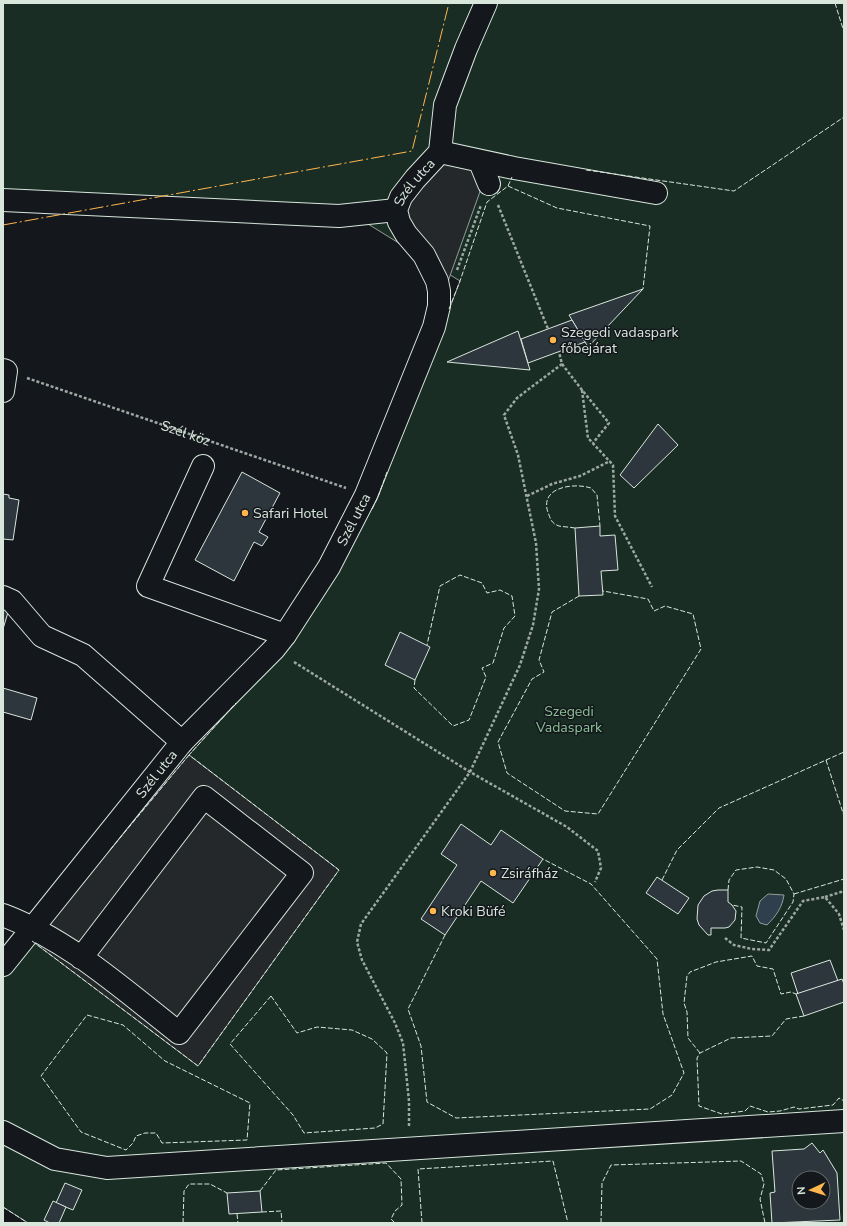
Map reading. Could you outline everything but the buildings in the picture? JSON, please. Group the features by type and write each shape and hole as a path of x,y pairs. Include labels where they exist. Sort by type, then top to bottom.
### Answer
{"street":[{"name":"Szél utca","path":"3,965 182,742 280,642 329,567 366,495 434,327 439,306 437,280 424,255 406,234 399,222 396,210 401,197 415,179 440,152 445,105 466,49 486,3"},
{"path":"440,152 480,162 656,193"},
{"path":"480,162 489,184"},
{"path":"3,200 339,216 396,210"},
{"path":"203,466 148,586 280,642"},
{"path":"3,597 12,601 42,636 83,655 182,742"},
{"path":"3,915 33,928 82,958 179,1033 302,873 204,797 82,958"},
{"path":"3,1132 55,1159 107,1168 844,1121"}],"path":[{"path":"457,270 489,184"},
{"path":"489,184 548,329"},
{"path":"558,352 562,364 609,423 593,443"},
{"path":"408,1149 409,1101 403,1043 395,1023 362,960 357,942 361,924 470,772 520,665 533,625 539,588 536,542 527,496 518,455 504,415 517,398 562,364"},
{"name":"Szél köz","path":"4,377 366,495"},
{"path":"582,390 588,438 613,465 616,516 652,587"},
{"path":"527,496 552,484 580,476 610,462"},
{"path":"280,642 470,772 567,827 598,851 601,868 595,882"},
{"path":"725,938 734,945 752,949 769,950 803,902 844,891"},
{"path":"825,897 839,914 844,930"}],"green space":[{"name":"Szegedi Vadaspark","path":"3,3 844,3 844,1223 28,1223 3,1207 3,977 32,941 339,870 189,755 281,654 337,572 378,497 460,281 339,206 3,195"}],"shaded area":[{"path":"440,152 480,162 482,186 446,287 424,255 401,197"},
{"path":"189,755 339,870 198,1066 32,941"}],"water":[{"path":"768,894 784,895 778,912 767,925 760,923 756,916 760,901"}],"fence":[{"path":"835,3 844,32"},
{"path":"586,170 734,191 844,117"},
{"path":"449,309 487,202 508,186 512,177"},
{"path":"508,186 557,208 650,226 643,289"},
{"path":"372,509 387,472"},
{"path":"575,528 557,525 552,522 547,506 548,499 552,493 558,489 575,486 591,488 597,495 600,526"},
{"path":"415,680 414,688 453,726 469,720 486,677 482,668 493,663 504,628 515,616 512,596 500,590 487,593 482,583 460,575 440,586 427,645"},
{"path":"579,596 552,612 539,660 544,672 532,679 498,742 507,773 565,811 598,814 701,649 693,614 665,606 654,611 648,599 603,591"},
{"path":"32,941 198,1066 339,870 189,755 236,703"},
{"path":"662,880 677,850 719,808 844,752"},
{"path":"110,850 189,755"},
{"path":"826,760 844,816"},
{"path":"445,935 408,1009 421,1046 427,1102 456,1118 650,1109 672,1095 684,1073 663,1014 657,959 591,884 543,859"},
{"path":"728,890 729,880 736,870 757,867 774,870 786,879 794,894 793,902 766,943 741,938 742,907 732,905"},
{"path":"794,894 844,879"},
{"path":"700,1053 688,1038 687,1012 684,1003 687,976 690,972 716,962 752,956 757,966 773,969 781,994 791,992 796,994"},
{"path":"271,996 297,1033 317,1027 352,1030 372,1039 387,1053 383,1124 375,1128 304,1133 293,1115 230,1044 271,996"},
{"path":"87,1015 123,1025 165,1061 250,1103 247,1140 162,1143 156,1133 145,1133 136,1136 133,1143 126,1150 81,1132 41,1076 87,1015"},
{"path":"804,1016 786,1019 772,1036 731,1038 700,1053 697,1058 699,1106 722,1114 745,1111 750,1106 768,1112 780,1111 794,1107 799,1109 833,1105 839,1098 844,1101"},
{"path":"422,1223 418,1169 553,1161 568,1223"},
{"path":"601,1223 602,1183 611,1165 741,1161 761,1174 764,1184 760,1199 765,1223"},
{"path":"260,1191 276,1170 386,1163 401,1179 402,1205 395,1211 391,1219 395,1223"},
{"path":"183,1223 184,1191 189,1184 210,1184 227,1193"},
{"path":"3,1207 28,1223"},
{"path":"262,1212 281,1211 282,1223"},
{"path":"237,1214 238,1223"}],"power":[{"path":"3,225 412,151 449,3"}],"place":[{"name":"Szegedi vadaspark főbejárat","path":"553,340"},
{"name":"Safari Hotel","path":"245,513"},
{"name":"Zsiráfház","path":"493,873"},
{"name":"Kroki Büfé","path":"433,911"}]}
